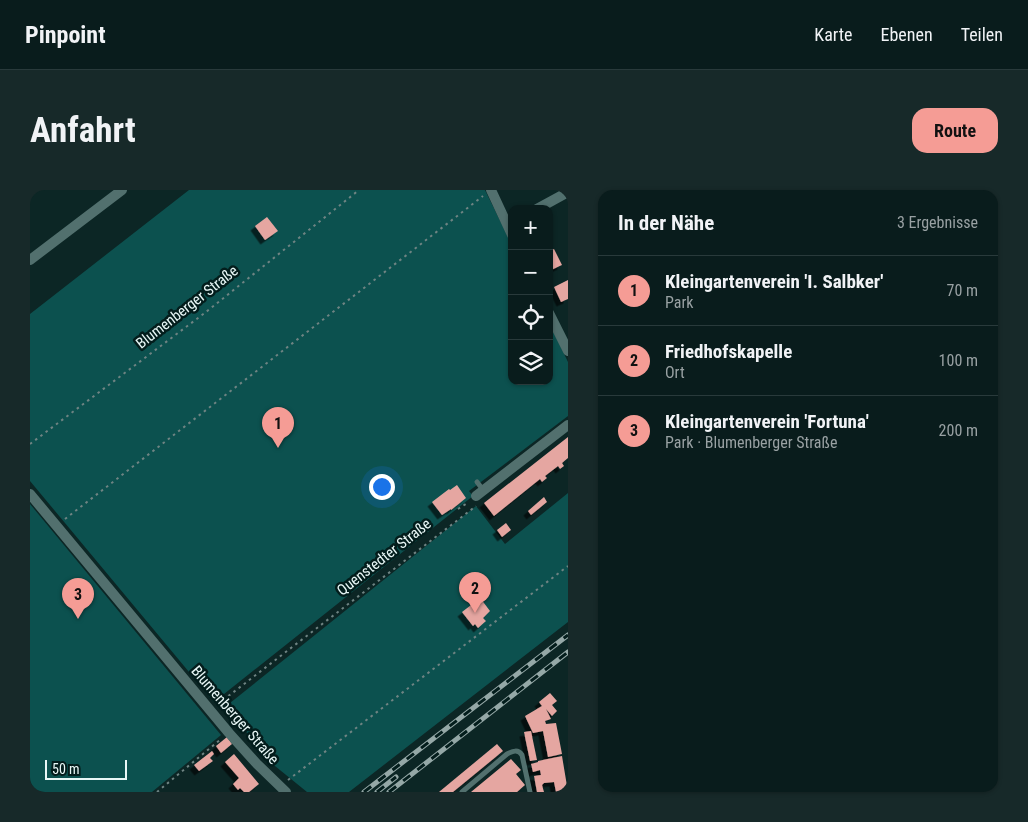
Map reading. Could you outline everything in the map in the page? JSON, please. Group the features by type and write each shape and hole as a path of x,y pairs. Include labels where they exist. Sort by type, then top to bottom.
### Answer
{"street":[{"path":"30,260 122,190"},
{"path":"544,205 568,192"},
{"path":"487,193 508,222"},
{"path":"553,321 568,351"},
{"path":"479,490 568,425"},
{"name":"Blumenberger Straße","path":"30,494 210,710 284,790"}],"lane":[{"path":"462,792 508,754 515,751 520,752 523,756 530,792"}],"path":[{"name":"Blumenberger Straße","path":"30,444 206,312 358,190"},
{"path":"56,526 487,193"},
{"path":"458,509 479,490"},
{"name":"Quenstedter Straße","path":"210,710 478,504 479,490"},
{"path":"284,790 290,778 568,566"},
{"path":"156,792 229,732"}],"shaded area":[{"path":"189,190 485,190 508,237 508,385 553,385 553,331 568,362 568,416 469,491 473,496 214,702 30,481 30,314"},
{"path":"568,493 568,622 349,792 307,792 275,766 225,707 476,506 505,544"},
{"path":"30,504 221,735 152,792 30,792"}],"building":[{"path":"267,217 278,231 265,240 255,226"},
{"path":"553,250 562,265 553,269"},
{"path":"568,280 568,299 561,302 554,287"},
{"path":"568,437 568,458 562,463 564,466 560,469 558,466 545,476 547,478 542,482 540,479 494,516 484,503"},
{"path":"457,485 466,498 442,515 432,502"},
{"path":"544,497 547,502 531,515 528,511"},
{"path":"506,523 511,530 502,537 497,530"},
{"path":"481,599 490,611 483,618 486,621 478,628 475,624 473,626 462,612"},
{"path":"550,693 557,701 552,705 557,711 552,716 546,709 551,719 545,721 546,724 556,723 562,754 548,757 543,731 533,733 525,716 542,706 539,702"},
{"path":"531,731 537,760 530,761 524,732"},
{"path":"227,737 232,744 221,753 216,746"},
{"path":"497,744 503,751 453,792 439,792"},
{"path":"212,751 214,754 210,758 213,761 199,771 194,765"},
{"path":"234,754 259,784 249,792 244,792 240,788 238,790 233,784 239,778 225,762"},
{"path":"562,756 568,792 556,792 554,782 544,783 542,785 544,792 537,792 534,776 541,775 540,770 533,772 531,764"},
{"path":"511,759 521,770 516,774 525,785 517,792 471,792"}],"railway":[{"path":"364,792 568,635"},
{"path":"389,792 568,652"},
{"path":"377,792 396,777"}],"place":[{"name":"Kleingartenverein 'I. Salbker'","path":"278,448"},
{"name":"Friedhofskapelle","path":"475,613"},
{"name":"Kleingartenverein 'Fortuna'","path":"78,619"}]}
